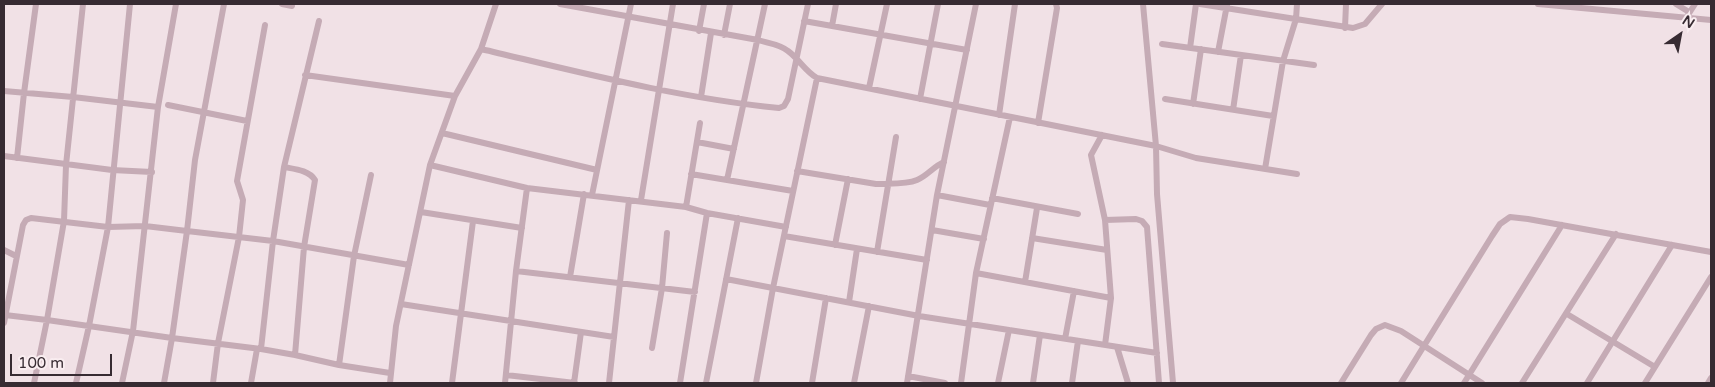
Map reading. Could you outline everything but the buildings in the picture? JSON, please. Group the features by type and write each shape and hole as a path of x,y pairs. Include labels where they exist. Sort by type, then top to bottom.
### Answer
{"street":[{"path":"17,158 36,4"},
{"path":"34,383 64,221 66,165 83,4"},
{"path":"76,383 108,226 112,170 130,4"},
{"path":"122,383 133,331 158,107 176,4 168,4"},
{"path":"164,383 187,231 195,160 224,4"},
{"path":"282,4 292,6"},
{"path":"390,383 401,304 430,164 455,96 481,49 496,4"},
{"path":"560,4 711,33 758,40 787,50 810,74 817,78 1156,146 1196,158 1298,174"},
{"path":"592,195 631,4"},
{"path":"641,200 673,4"},
{"path":"699,30 704,4"},
{"path":"724,35 730,4"},
{"path":"727,180 765,4"},
{"path":"481,49 660,89 743,104 779,108 784,106 788,99 808,4"},
{"path":"832,26 836,4"},
{"path":"869,88 888,4"},
{"path":"920,99 938,4"},
{"path":"945,383 908,380 937,194 976,4"},
{"path":"999,115 1015,4"},
{"path":"1038,123 1057,8 1056,4"},
{"path":"1142,4 1156,146 1157,194 1172,383"},
{"path":"1190,48 1196,4"},
{"path":"1200,4 1227,6 1346,28 1360,27 1382,4"},
{"path":"1252,4 1252,12"},
{"path":"1265,169 1283,61 1296,20 1297,4"},
{"path":"1346,4 1346,28"},
{"path":"1538,4 1688,15 1711,20"},
{"path":"1676,4 1688,15"},
{"path":"1688,15 1695,4"},
{"path":"1218,52 1227,6"},
{"path":"251,383 259,349 284,167 319,21"},
{"path":"804,21 967,50"},
{"path":"213,383 218,343 239,237 244,200 236,181 265,25"},
{"path":"701,97 711,33"},
{"path":"1162,44 1314,65"},
{"path":"1193,104 1201,49"},
{"path":"1233,110 1241,55"},
{"path":"305,75 455,96"},
{"path":"757,383 773,288 817,78"},
{"path":"4,91 158,107"},
{"path":"1165,99 1273,116"},
{"path":"168,105 247,121"},
{"path":"962,383 968,323 976,273 1010,117"},
{"path":"686,207 700,123"},
{"path":"442,133 597,170"},
{"path":"1102,135 1091,155 1105,220 1111,298 1106,345"},
{"path":"877,252 896,137"},
{"path":"697,142 734,149"},
{"path":"4,156 112,170 152,172"},
{"path":"797,171 876,184 918,180 944,162"},
{"path":"430,164 527,188 641,200 786,227"},
{"path":"284,167 306,172 315,180 304,248 295,355"},
{"path":"691,174 793,191"},
{"path":"339,365 354,256 371,176"},
{"path":"835,245 848,179"},
{"path":"505,383 516,271 527,188"},
{"path":"570,277 584,194"},
{"path":"937,194 1078,214"},
{"path":"609,383 629,200"},
{"path":"1025,282 1037,208"},
{"path":"421,212 522,228"},
{"path":"680,383 707,213"},
{"path":"1402,383 1492,236 1505,220 1516,217 1711,252"},
{"path":"4,323 23,226 26,220 31,218 108,226 145,226 273,241 304,248 409,265"},
{"path":"706,383 738,218"},
{"path":"1105,220 1136,219 1142,221 1146,227 1160,383"},
{"path":"452,383 473,220"},
{"path":"1464,383 1562,225"},
{"path":"932,230 984,239"},
{"path":"652,348 662,288 667,233"},
{"path":"1522,383 1616,234"},
{"path":"784,236 927,260"},
{"path":"1032,238 1107,250"},
{"path":"1586,383 1672,245"},
{"path":"849,302 858,249"},
{"path":"4,250 16,256"},
{"path":"516,271 695,292"},
{"path":"976,273 1111,298"},
{"path":"1645,383 1711,277"},
{"path":"726,279 919,316 1157,353"},
{"path":"1065,339 1074,292"},
{"path":"812,383 826,298"},
{"path":"401,304 614,337"},
{"path":"854,383 869,306"},
{"path":"1567,314 1655,367"},
{"path":"5,315 259,349 390,373"},
{"path":"1341,383 1372,335 1381,326 1391,326 1482,383"},
{"path":"998,383 1009,330"},
{"path":"506,375 558,383 574,383 582,332"},
{"path":"1033,383 1040,335"},
{"path":"1072,383 1078,341"},
{"path":"1117,347 1128,383"},
{"path":"1708,383 1711,378"}]}
